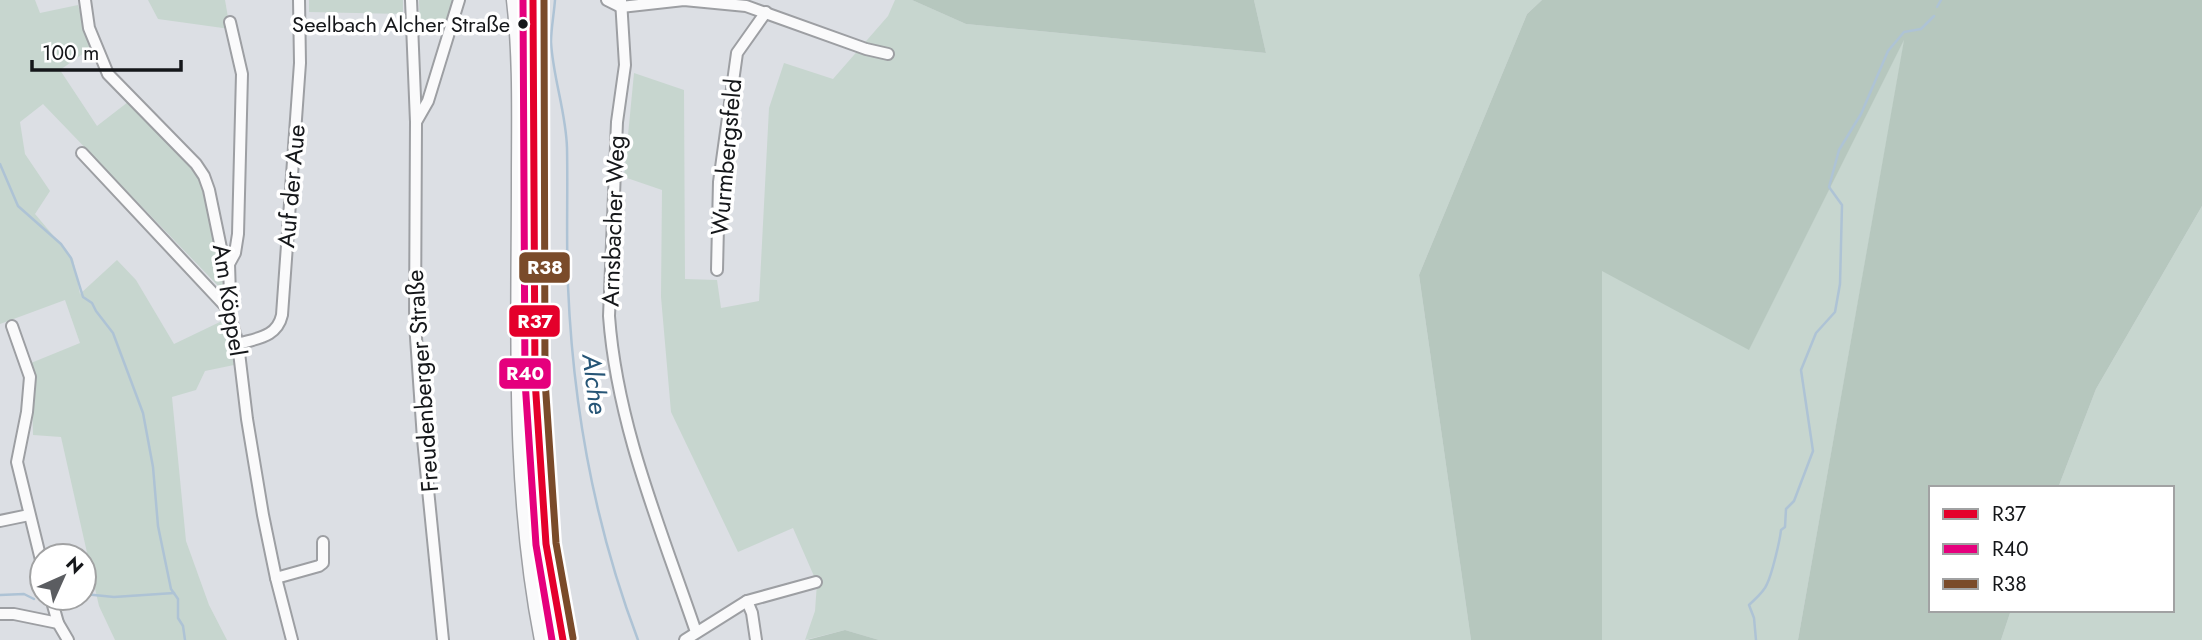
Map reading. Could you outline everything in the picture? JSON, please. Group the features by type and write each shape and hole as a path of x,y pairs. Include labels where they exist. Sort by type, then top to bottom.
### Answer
{"main road":[{"path":"515,0 520,69 522,434 529,550 543,640"},
{"path":"533,0 536,407 546,544 563,640"}],"street":[{"name":"Am Köppel","path":"85,0 89,28 108,74 143,112 178,144 204,176 215,213 221,248 229,264 228,309 238,344 247,419 276,578 292,640"},
{"name":"Auf der Aue","path":"238,344 274,331 280,325 282,315 300,63 299,0"},
{"name":"Freudenberger Straße","path":"411,0 416,122 415,324 423,439 443,640"},
{"name":"Freudenberger Straße","path":"416,122 428,101 459,0"},
{"path":"607,0 621,4 684,1 748,3 866,49 888,54"},
{"name":"Arnsbacher Weg","path":"621,4 625,65 617,122 609,316 611,340 624,414 636,457 696,632"},
{"name":"Wurmbergsfeld","path":"717,270 719,182 729,95 737,53 766,12"},
{"path":"229,264 235,253 238,234 243,108 240,58 230,22"},
{"path":"82,153 228,309"},
{"path":"12,326 30,377 27,412 17,462 36,542"},
{"path":"0,521 29,515"},
{"path":"276,578 323,563 323,542"},
{"path":"685,640 747,601 816,582"},
{"path":"747,601 752,613 756,640"},
{"path":"55,612 68,640"},
{"path":"0,614 14,614 58,623"}],"shaded area":[{"path":"0,0 35,0 40,13 78,5 91,48 60,70 97,126 128,102 202,175 226,294 43,104 20,122 25,154 50,191 35,214 73,259 80,294 117,260 136,280 174,344 224,320 234,365 205,371 196,390 172,397 186,541 209,605 227,640 115,640 98,602 98,542 85,542 61,437 33,435 31,363 80,343 65,300 0,324"},
{"path":"148,0 225,0 230,29 158,19"},
{"path":"309,0 403,0 403,14 309,12"},
{"path":"419,0 454,0 444,30 420,30"},
{"path":"895,0 912,0 966,24 1266,53 1254,0 1542,0 1527,14 1419,275 1471,640 879,640 845,630 805,640 815,611 817,583 793,528 738,552 671,412 661,297 662,190 624,177 634,73 684,90 685,279 717,280 721,308 759,301 769,108 784,63 833,79 888,16"},
{"path":"912,0 1254,0 1266,53 966,24"},
{"path":"1542,0 2202,0 2202,206 2096,389 2059,486 1929,486 1929,612 2010,612 2001,640 1798,640 1904,40 1749,350 1602,271 1602,640 1471,640 1419,275 1527,14"},
{"path":"1905,37 1798,640 1602,640 1602,270 1749,349"},
{"path":"2202,206 2202,640 2001,640 2010,612 2174,612 2174,486 2059,486 2096,389"},
{"path":"845,630 879,640 807,640"}],"waterway":[{"name":"Alche","path":"555,0 551,42 566,135 568,286 575,376 598,510 638,640"},
{"path":"1937,7 1941,0"},
{"path":"1756,640 1754,618 1749,605 1764,590 1769,579 1781,530 1785,527 1786,509 1794,501 1813,451 1801,370 1816,333 1835,312 1840,284 1842,205 1829,187 1839,150 1861,114 1888,51 1904,32 1921,29 1934,16"},
{"path":"0,164 18,206 61,244 71,258 83,297 92,303 113,333 143,413 153,467 158,526 171,589 178,599 178,618 183,626 185,640"},
{"path":"98,595 114,597 174,593"},
{"path":"0,595 28,596"}],"transit line":[{"name":"R40","path":"523,0 525,381 536,545 552,640"},
{"name":"R37","path":"533,0 535,380 546,544 563,640"},
{"name":"R38","path":"544,0 545,380 556,543 573,638"}],"place":[{"name":"Seelbach Alcher Straße","path":"523,24"}]}
